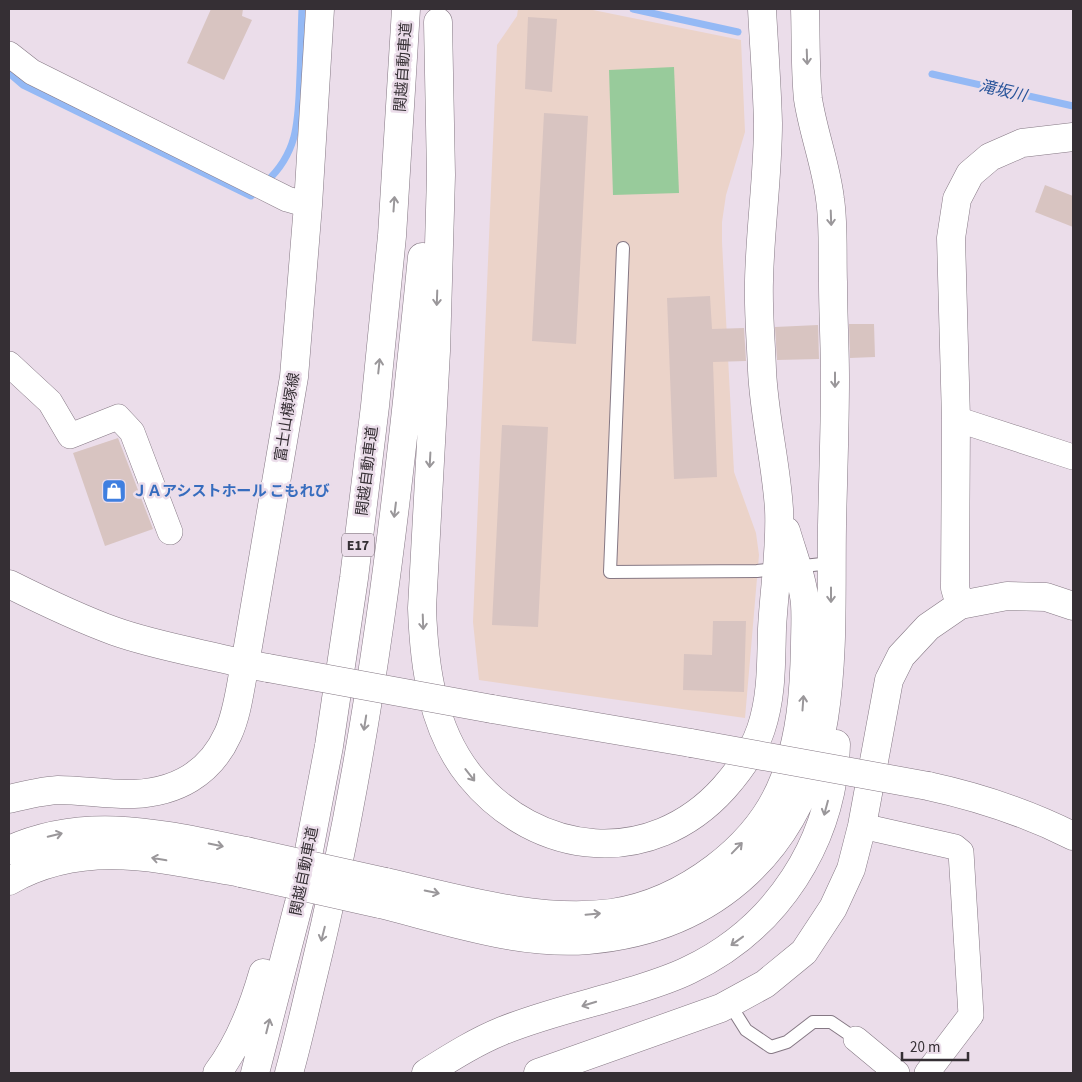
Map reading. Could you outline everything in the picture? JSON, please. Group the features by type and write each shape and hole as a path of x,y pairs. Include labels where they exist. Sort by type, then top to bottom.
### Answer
{"main road":[{"name":"富士山横塚線","path":"9,799 56,790 133,794 164,790 193,777 219,751 256,666 294,377 308,205 320,9"},
{"name":"関越自動車道","path":"255,1073 299,903 329,746 354,578 375,406 392,236 406,9"},
{"path":"9,850 38,839 57,835 98,830 129,830 161,834 243,862 382,893 537,913 576,916 612,913 642,906 674,894 704,876 730,856 751,833 769,809 784,781 796,744 802,712 805,645 805,603 787,568 762,376 759,284 768,125 762,9"},
{"path":"426,1073 462,1050 502,1031 654,984 688,971 720,953 741,938 770,910 790,886 806,860 821,825 830,789 836,750 838,714 832,638 831,563 835,376 830,199 808,99 805,9"},
{"path":"438,15 440,175 436,351 422,608 424,649 430,684 440,722 452,749 470,775 492,798 516,818 543,832 558,837 572,841 604,844 631,841 662,832 689,819 712,802 731,780 746,760 759,734 767,709 771,679 772,626 787,568"},
{"name":"E17","path":"289,1073 329,910 360,756 385,588 406,417 424,241 438,15"},
{"path":"960,606 955,588 956,419 951,238 957,199 970,174 990,157 1022,143 1073,136"},
{"path":"217,1073 239,1037 254,1006 279,912 307,778 375,406"},
{"path":"9,584 115,631 157,643 256,666 928,786 994,802 1073,836"},
{"path":"538,1073 721,1008 765,984 804,952 833,908 851,869 862,826 889,680 901,656 928,627 960,606 1007,596 1046,597 1073,606"},
{"path":"382,893 488,931 528,938 569,940 618,936 649,929 677,919 705,905 732,888 753,868 775,842 793,814 808,785 824,718 832,638"},
{"path":"9,881 53,862 79,857 146,856 243,862"}],"street":[{"path":"9,54 32,72 287,199 308,205"},
{"path":"9,364 50,402 70,436 118,417 132,432 170,532"},
{"path":"956,419 1073,457"},
{"path":"862,826 955,847 961,852 971,1015 927,1073"},
{"path":"856,1039 897,1073"}],"lane":[{"path":"623,248 610,572 757,571 831,563"},
{"path":"729,1003 746,1030 771,1047 787,1042 813,1022 831,1022 856,1039"}],"shaded area":[{"path":"518,9 588,9 741,40 745,132 726,195 722,222 722,242 734,472 756,533 759,555 745,718 479,680 473,622 497,45 517,16"}],"green space":[{"path":"674,67 679,193 613,195 609,70"}],"building":[{"path":"211,9 243,9 242,16 252,20 224,80 187,63"},
{"path":"528,17 557,19 552,92 525,89"},
{"path":"544,113 588,116 576,344 532,341"},
{"path":"1045,185 1073,196 1073,227 1035,212"},
{"path":"710,296 712,329 744,328 746,361 713,362 717,477 674,479 667,298"},
{"path":"849,324 874,324 875,357 850,358"},
{"path":"818,325 819,359 777,360 775,327"},
{"path":"502,425 548,427 538,627 492,625"},
{"name":"ＪＡアシストホール こもれび","path":"118,438 153,529 105,546 73,453"},
{"path":"713,621 746,621 744,692 683,690 684,654 712,655"}],"waterway":[{"path":"266,182 285,158 295,133 299,105 302,9"},
{"name":"滝坂川","path":"633,9 738,32"},
{"path":"9,73 23,85 251,196 258,190"},
{"name":"滝坂川","path":"932,74 1073,106"}],"place":[{"name":"ＪＡアシストホール こもれび","path":"114,491"}]}
